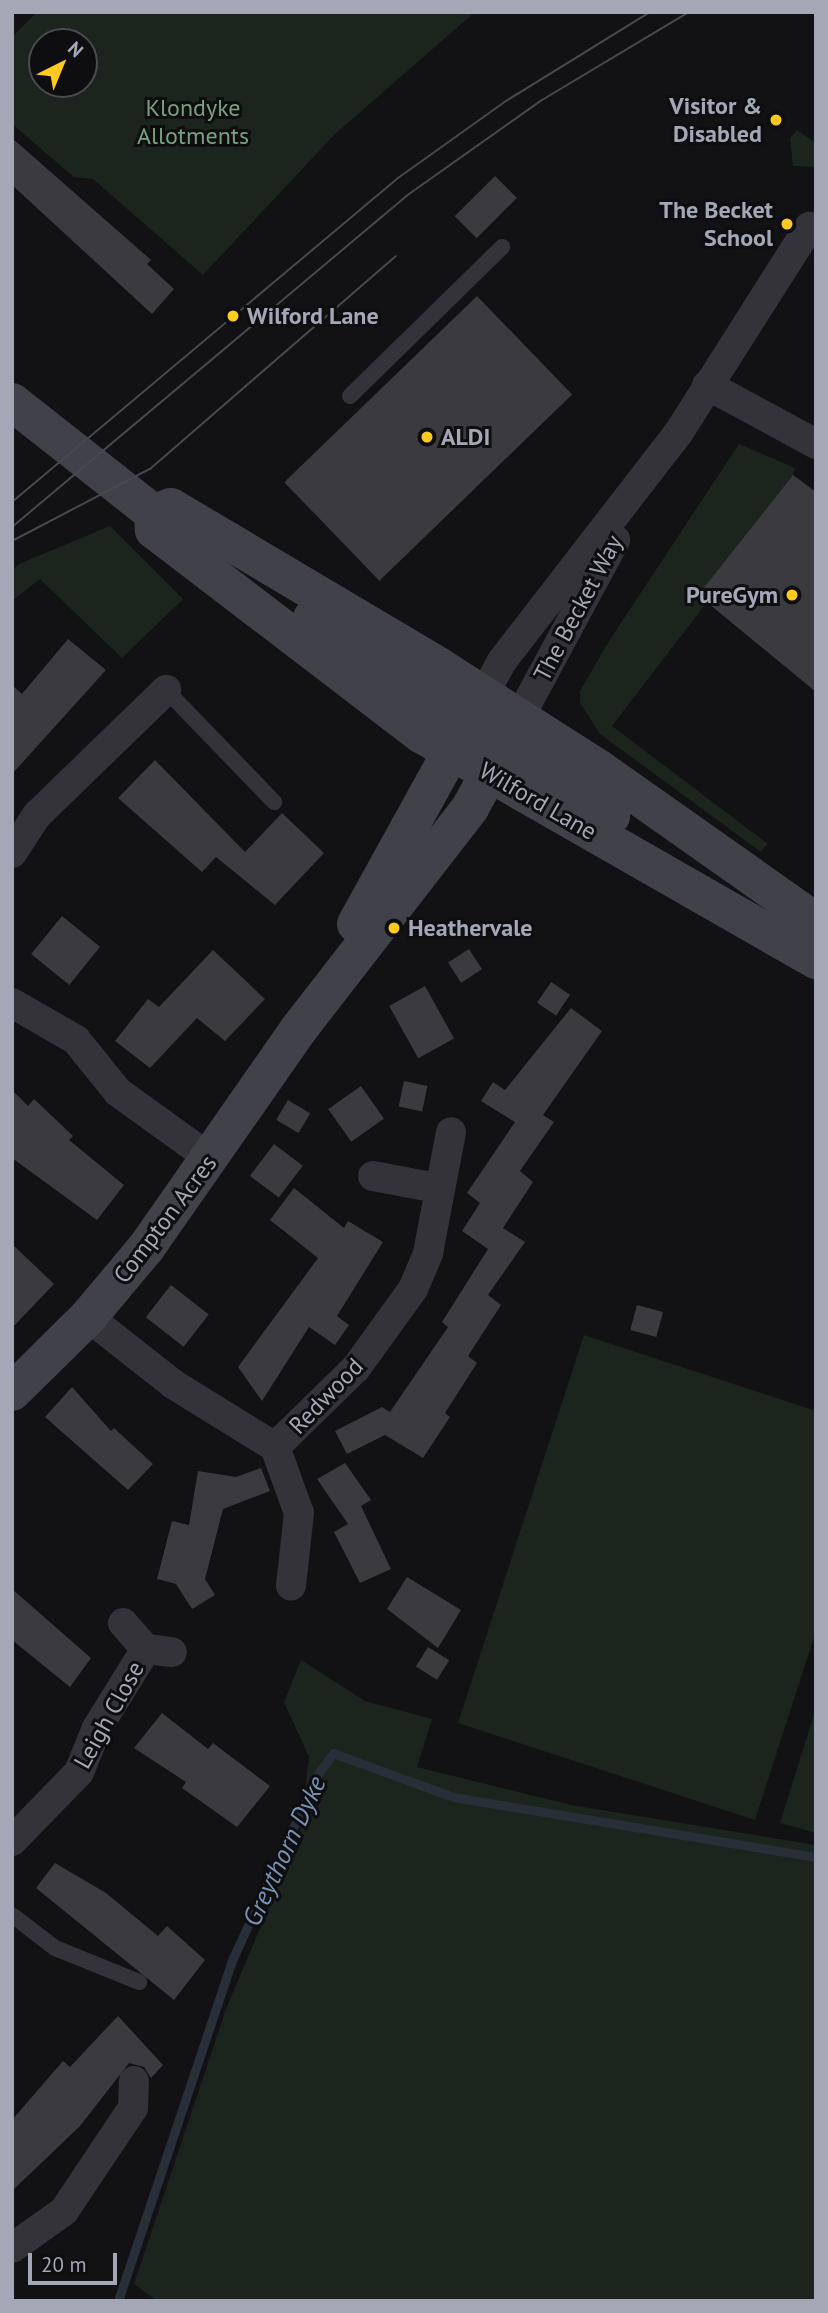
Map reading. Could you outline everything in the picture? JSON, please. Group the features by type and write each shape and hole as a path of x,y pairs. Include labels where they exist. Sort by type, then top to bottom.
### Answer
{"main road":[{"name":"Wilford Lane","path":"12,402 153,513 154,530 504,746 816,922"},
{"path":"153,513 171,507 225,539 265,586 504,746"},
{"name":"Compton Acres","path":"298,1030 467,723"},
{"name":"Wilford Lane","path":"504,746 816,960"},
{"name":"Compton Acres","path":"12,1392 88,1317 211,1159 298,1030 470,808 504,746"}],"street":[{"name":"The Becket Way","path":"504,746 653,469 810,226"},
{"path":"707,385 816,444"},
{"name":"The Becket Way","path":"467,723 502,661 653,469"},
{"path":"12,853 37,815 166,690"},
{"path":"12,1003 76,1040 118,1091 211,1159"},
{"name":"Redwood","path":"88,1317 173,1384 275,1447 356,1368 413,1290 428,1253 437,1188 451,1132"},
{"path":"373,1176 437,1188"},
{"path":"275,1447 299,1513 291,1586"},
{"name":"Leigh Close","path":"12,1841 79,1772 97,1728 159,1650 123,1623"},
{"path":"12,2248 64,2211 133,2108 134,2081"}],"lane":[{"path":"350,397 502,247"},
{"path":"166,690 274,802"},
{"path":"12,1915 55,1948 139,1982"}],"green space":[{"name":"Klondyke Allotments","path":"37,12 475,12 334,135 203,275 93,179 74,177 12,124 12,37"},
{"path":"797,130 816,143 816,167 793,166 790,138"},
{"path":"739,444 795,468 793,475 698,595 704,606 612,726 768,844 761,852 600,734 580,703 580,691 609,641"},
{"path":"110,526 183,599 122,658 40,579 12,601 12,570 19,564"},
{"path":"584,1335 816,1411 816,1631 755,1820 458,1723"},
{"path":"301,1660 365,1701 432,1719 417,1767 571,1805 816,1845 816,2301 157,2301 134,2284 226,2009 300,1834 309,1757 284,1702"},
{"path":"816,1708 816,1833 780,1823"}],"building":[{"path":"12,138 151,260 147,264 174,289 152,314 12,185"},
{"path":"495,176 517,198 477,238 455,216"},
{"name":"ALDI","path":"477,296 572,395 379,581 284,482"},
{"path":"793,475 816,492 816,692 698,595"},
{"path":"68,639 106,670 12,774 12,685 22,694"},
{"path":"155,760 245,852 282,813 324,853 275,905 216,857 202,872 118,798"},
{"path":"62,916 100,947 69,985 31,954"},
{"path":"469,949 482,969 461,983 448,963"},
{"path":"213,950 265,999 225,1041 197,1018 150,1068 115,1041 148,999 159,1007"},
{"path":"551,982 570,995 556,1016 537,1003"},
{"path":"425,986 454,1038 418,1058 389,1006"},
{"path":"571,1008 602,1031 543,1115 554,1122 520,1171 533,1182 503,1228 525,1242 488,1295 501,1305 468,1356 477,1363 445,1413 450,1417 423,1458 385,1435 347,1454 335,1431 382,1407 390,1412 448,1327 442,1322 488,1249 462,1231 480,1203 467,1193 515,1122 481,1101 493,1082 505,1090"},
{"path":"404,1081 427,1086 422,1111 399,1106"},
{"path":"361,1086 384,1119 351,1142 328,1109"},
{"path":"12,1090 28,1106 34,1099 73,1136 69,1140 124,1185 97,1220 12,1158"},
{"path":"288,1100 310,1113 298,1133 276,1120"},
{"path":"274,1144 303,1166 279,1198 250,1176"},
{"path":"294,1188 344,1228 348,1221 383,1242 337,1316 349,1325 335,1345 309,1327 262,1401 238,1367 318,1258 270,1220"},
{"path":"12,1244 54,1284 12,1328"},
{"path":"171,1285 209,1315 184,1347 146,1317"},
{"path":"637,1305 663,1312 656,1337 630,1330"},
{"path":"72,1387 111,1431 114,1428 153,1464 128,1490 45,1417"},
{"path":"345,1463 371,1500 361,1506 391,1569 360,1583 334,1532 348,1524 317,1479"},
{"path":"261,1468 270,1491 223,1509 205,1579 215,1595 192,1609 176,1584 157,1579 172,1521 189,1525 198,1471 236,1477"},
{"path":"407,1577 461,1610 438,1648 387,1609"},
{"path":"12,1589 91,1658 70,1687 12,1640"},
{"path":"428,1647 449,1660 437,1680 416,1667"},
{"path":"162,1713 208,1749 213,1743 270,1786 237,1827 182,1788 186,1782 134,1748"},
{"path":"55,1863 106,1893 158,1936 167,1926 205,1960 174,2000 36,1888"},
{"path":"118,2016 163,2065 151,2078 144,2067 129,2063 80,2126 12,2191 12,2120 63,2061 70,2067"}],"waterway":[{"name":"Greythorn Dyke","path":"118,2301 233,1958 318,1774 333,1753 453,1797 816,1857"}],"tram line":[{"path":"12,502 398,178 506,101 650,12"},
{"path":"12,527 409,194 542,100 689,12"},
{"path":"12,541 150,469 396,256"}],"place":[{"name":"Visitor & Disabled","path":"776,120"},
{"name":"The Becket School","path":"787,224"},
{"name":"Wilford Lane","path":"233,316"},
{"name":"ALDI","path":"427,437"},
{"name":"PureGym","path":"792,595"},
{"name":"Heathervale","path":"394,928"}]}
